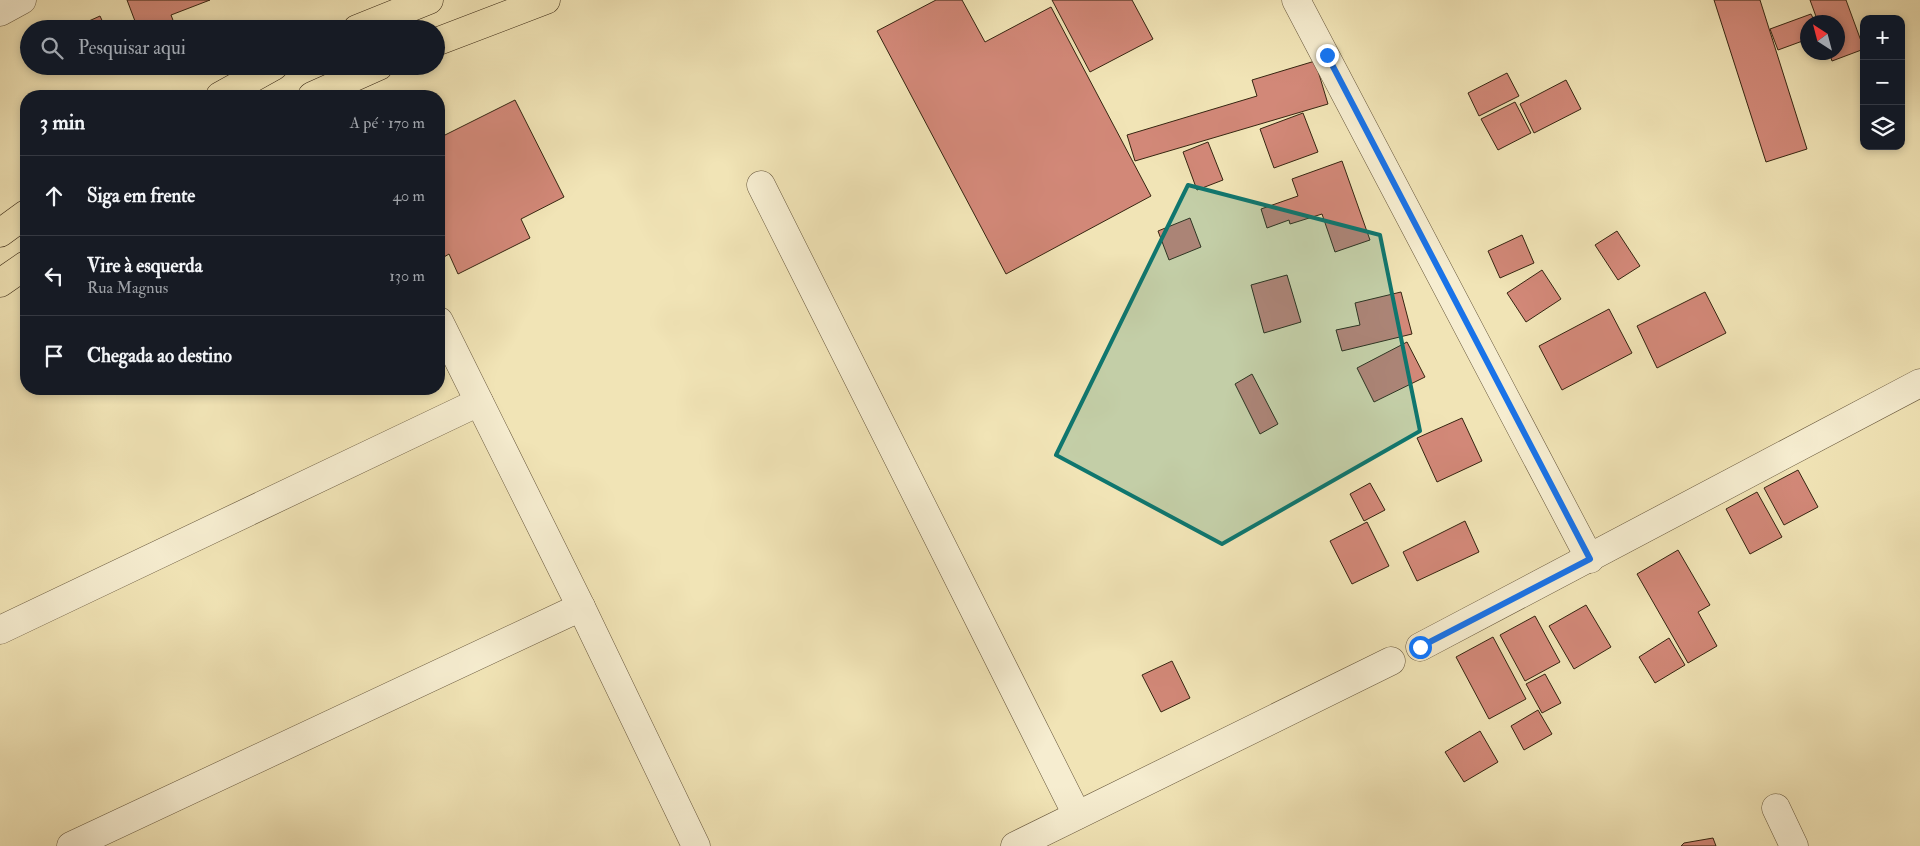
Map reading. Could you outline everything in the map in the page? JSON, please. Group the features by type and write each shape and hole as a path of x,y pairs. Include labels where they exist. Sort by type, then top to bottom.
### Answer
{"main road":[{"path":"379,20 429,0"},
{"path":"445,39 546,0"},
{"path":"231,90 258,75"},
{"path":"329,90 360,75"},
{"path":"0,233 20,218"},
{"path":"0,283 20,269"}],"street":[{"path":"0,12 22,0"},
{"path":"1296,0 1590,559"},
{"path":"761,184 1077,815"},
{"path":"445,333 581,607 696,846"},
{"path":"1420,647 1590,559 1920,383"},
{"path":"0,630 479,402"},
{"path":"71,846 581,607"},
{"path":"1015,846 1391,661"},
{"path":"1776,808 1794,846"}],"highlighted area":[{"path":"1188,185 1380,235 1420,431 1222,544 1056,455"}],"building":[{"path":"127,0 210,0 171,15 173,20 135,20"},
{"path":"936,0 962,0 985,42 1051,7 1151,196 1006,274 877,31"},
{"path":"1052,0 1132,0 1153,39 1090,72"},
{"path":"1714,0 1760,0 1807,149 1766,162"},
{"path":"1810,0 1846,0 1860,38 1860,50 1845,56 1845,15 1815,15"},
{"path":"100,16 102,20 91,20"},
{"path":"1800,18 1800,42 1778,50 1770,29"},
{"path":"1315,61 1328,104 1135,161 1127,135 1257,96 1252,80"},
{"path":"1507,73 1519,96 1479,116 1468,93"},
{"path":"1566,80 1581,109 1534,133 1520,104"},
{"path":"515,100 564,197 521,219 530,238 458,274 449,254 445,256 445,135"},
{"path":"1515,102 1531,133 1498,150 1481,119"},
{"path":"1303,113 1318,152 1274,168 1260,129"},
{"path":"1208,142 1223,180 1197,190 1183,152"},
{"path":"1342,161 1370,240 1335,252 1322,214 1290,224 1289,220 1267,228 1261,209 1298,196 1292,179"},
{"path":"1190,218 1201,247 1169,260 1158,231"},
{"path":"1617,231 1640,266 1618,280 1595,245"},
{"path":"1522,235 1534,263 1500,278 1488,251"},
{"path":"1542,270 1561,299 1526,322 1507,293"},
{"path":"1287,275 1301,322 1264,333 1251,285"},
{"path":"1401,292 1412,334 1342,351 1336,330 1360,325 1355,303"},
{"path":"1705,292 1726,333 1657,368 1637,326"},
{"path":"1609,309 1632,353 1562,390 1539,346"},
{"path":"1407,342 1425,377 1374,402 1357,368"},
{"path":"1252,374 1278,424 1260,434 1235,384"},
{"path":"1462,418 1482,461 1437,482 1417,438"},
{"path":"1798,470 1818,507 1784,525 1764,488"},
{"path":"1370,483 1385,510 1364,521 1350,494"},
{"path":"1757,492 1782,537 1750,554 1726,509"},
{"path":"1465,521 1479,552 1417,581 1403,552"},
{"path":"1367,522 1389,566 1352,584 1330,541"},
{"path":"1678,550 1710,605 1698,612 1717,646 1688,663 1637,574"},
{"path":"1586,605 1611,647 1574,669 1549,626"},
{"path":"1535,616 1560,662 1525,681 1500,635"},
{"path":"1493,637 1526,699 1489,719 1456,657"},
{"path":"1669,638 1685,665 1655,683 1639,657"},
{"path":"1172,661 1190,698 1161,712 1142,675"},
{"path":"1545,674 1561,703 1542,713 1526,684"},
{"path":"1538,710 1552,734 1524,750 1511,726"},
{"path":"1480,731 1498,762 1464,782 1445,752"},
{"path":"1713,838 1716,846 1681,846 1684,843"}],"route":[{"path":"1327,55 1590,559 1420,647"}]}
